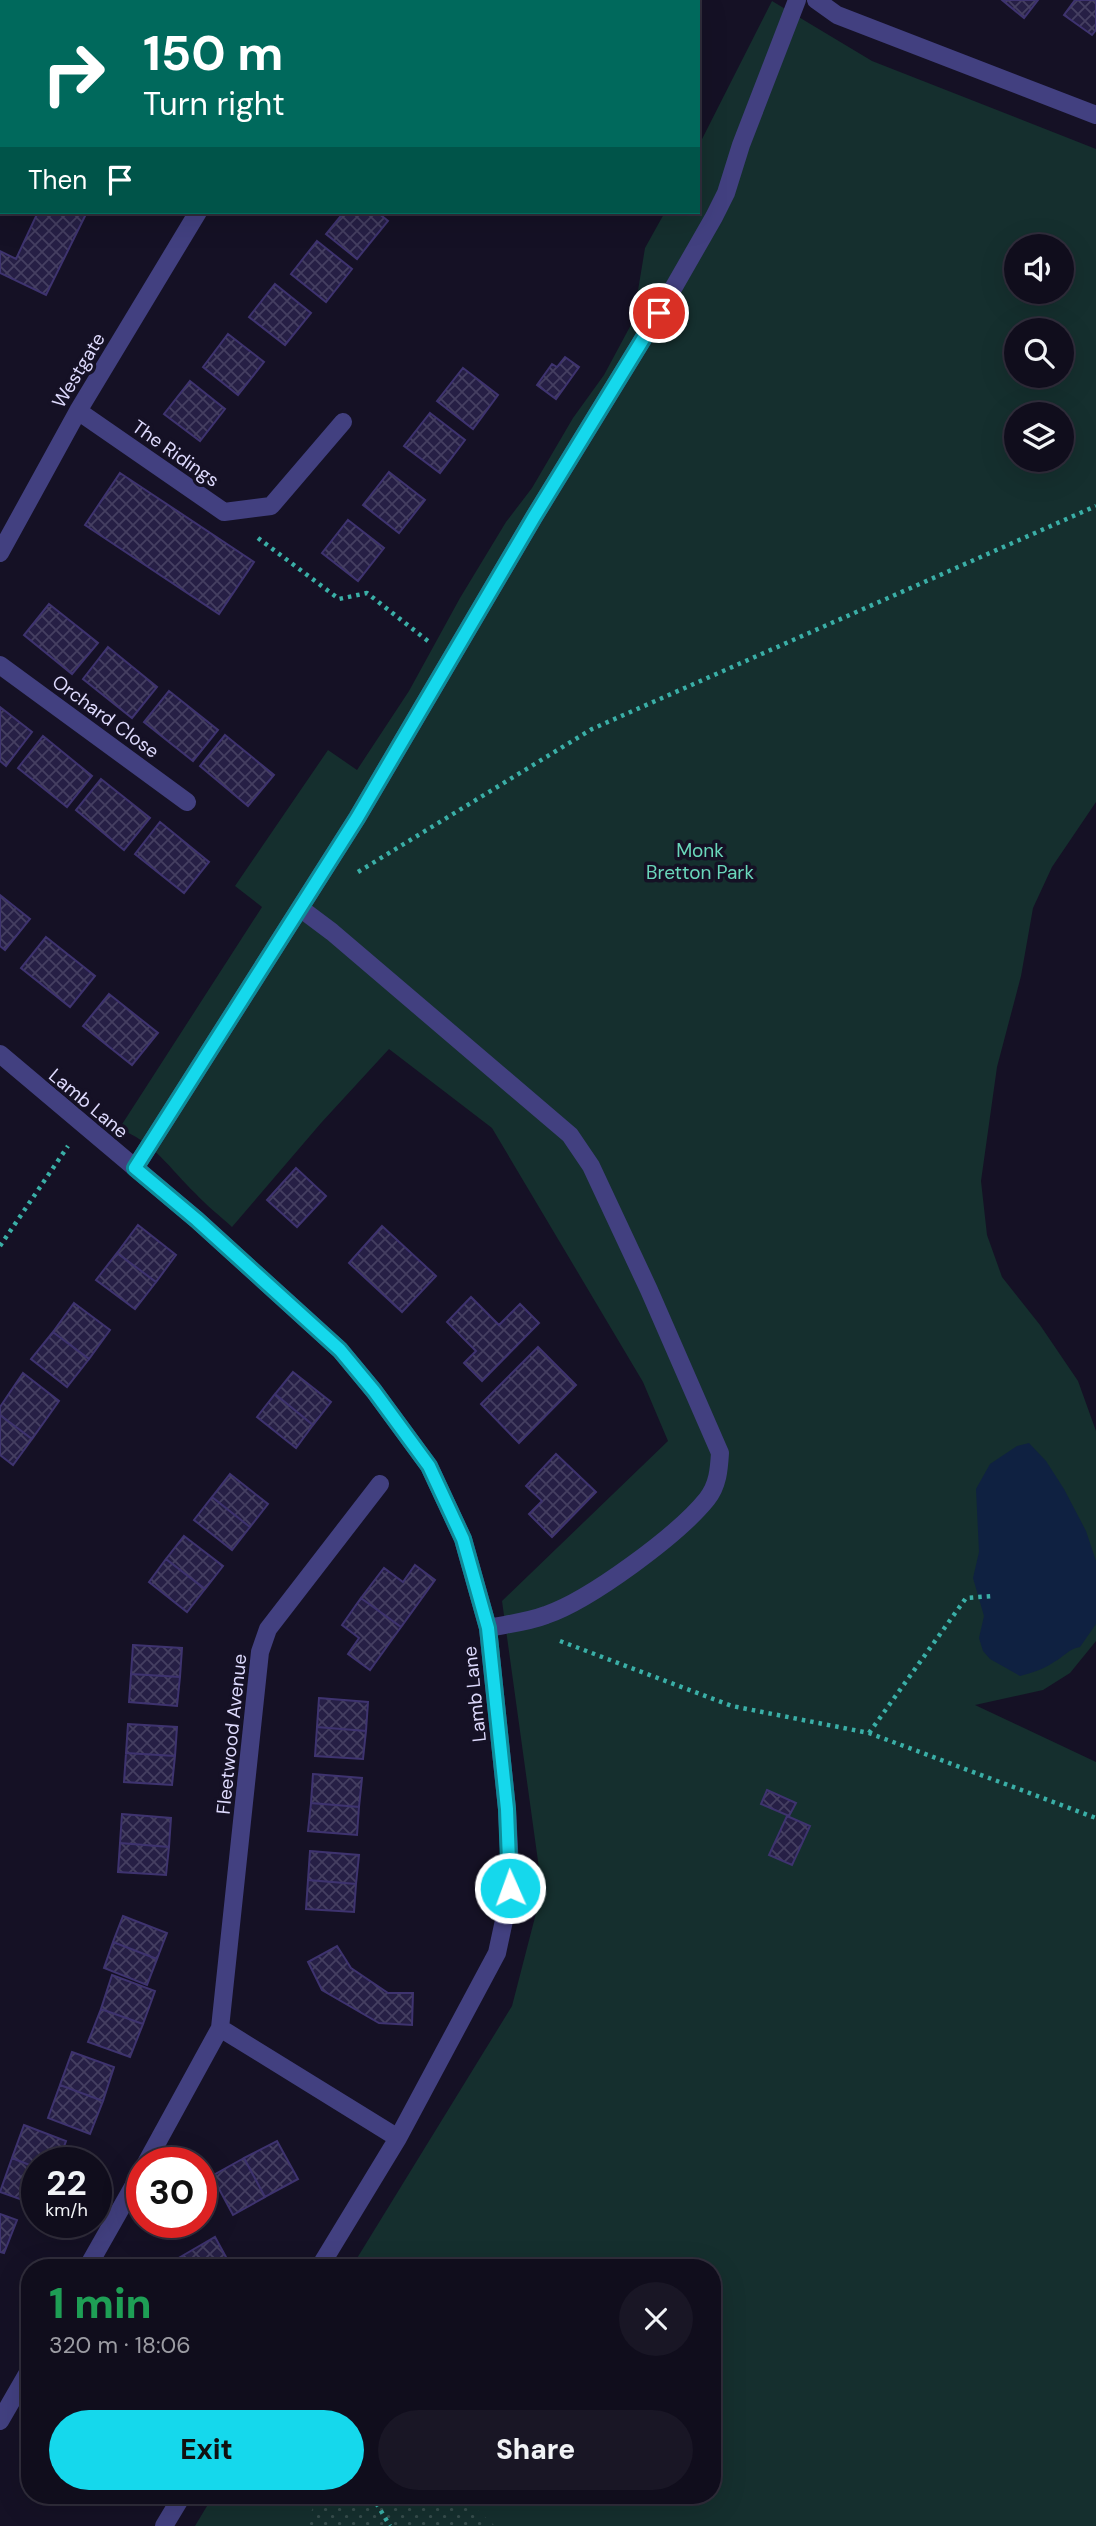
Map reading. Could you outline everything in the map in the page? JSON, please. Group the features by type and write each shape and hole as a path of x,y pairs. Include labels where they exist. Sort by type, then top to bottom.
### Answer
{"street":[{"path":"135,1168 357,818 714,217 726,193 741,145 797,0"},
{"path":"816,0 837,15 1096,115"},
{"name":"Westgate","path":"0,553 78,411 197,214"},
{"name":"The Ridings","path":"78,411 224,512 271,506 343,422"},
{"name":"Orchard Close","path":"0,665 187,802"},
{"path":"300,908 332,932 570,1135 591,1166 720,1453 719,1476 708,1497 669,1535 627,1568 582,1598 547,1615 488,1628"},
{"name":"Lamb Lane","path":"0,1054 197,1220 340,1350 429,1466 463,1539 488,1628 507,1809 510,1888 497,1953 398,2138 324,2259"},
{"name":"Fleetwood Avenue","path":"155,2147 220,2028 260,1652 268,1629 380,1484"},
{"path":"220,2028 398,2138"},
{"path":"92,2259 126,2199"},
{"path":"0,2421 21,2385"},
{"path":"164,2526 177,2504"}],"path":[{"path":"347,879 592,729 1096,506"},
{"path":"224,512 339,599 367,593 451,659"},
{"path":"0,1246 83,1126"},
{"path":"869,1732 966,1598 992,1596"},
{"path":"509,1624 732,1706 869,1732 1096,1818"},
{"path":"377,2504 390,2526"}],"green space":[{"name":"Monk Bretton Park","path":"772,1 872,61 1096,149 1096,802 1052,867 1033,908 1021,976 997,1067 981,1181 987,1235 1002,1277 1040,1325 1078,1381 1096,1431 1096,1641 1070,1673 1043,1690 975,1705 1096,1762 1096,2526 195,2526 208,2504 721,2504 721,2259 357,2259 512,2006 542,1890 502,1601 668,1441 643,1382 492,1128 389,1049 232,1227 151,1148 119,1129 262,907 235,886 328,750 357,770 409,691 506,522 532,488 573,418 604,375 633,321 645,248 664,214 700,214 700,143"},
{"path":"315,2504 471,2504 495,2526 304,2526"}],"water":[{"path":"1029,1443 1046,1461 1086,1531 1096,1561 1096,1624 1080,1647 1069,1651 1046,1667 1020,1676 990,1659 983,1651 979,1638 984,1616 973,1578 979,1552 976,1489 990,1464 1017,1446"}],"building":[{"path":"1002,0 1038,0 1024,18"},
{"path":"1075,0 1096,0 1096,30 1092,35 1064,15"},
{"path":"37,214 86,214 46,295 0,273 0,251 16,259"},
{"path":"342,214 379,214 388,221 357,259 326,234"},
{"path":"317,241 352,269 326,302 291,274"},
{"path":"275,284 311,313 285,345 249,317"},
{"path":"228,334 264,362 238,395 203,367"},
{"path":"565,357 579,367 556,399 537,385 552,364 557,367"},
{"path":"463,368 498,395 473,429 437,401"},
{"path":"190,381 225,409 200,441 164,414"},
{"path":"430,413 465,440 440,473 404,446"},
{"path":"389,472 425,500 399,533 363,505"},
{"path":"120,473 254,562 219,614 85,525"},
{"path":"348,520 384,548 358,581 322,553"},
{"path":"49,604 98,643 72,674 24,635"},
{"path":"108,647 157,687 132,718 83,679"},
{"path":"169,691 218,730 193,761 144,722"},
{"path":"0,707 32,732 6,766 0,761"},
{"path":"225,735 274,775 248,806 200,766"},
{"path":"43,736 92,776 67,807 18,768"},
{"path":"101,779 150,818 124,850 76,810"},
{"path":"160,822 209,862 184,893 135,854"},
{"path":"0,895 30,919 5,950 0,946"},
{"path":"46,937 95,976 70,1007 21,968"},
{"path":"109,994 158,1033 132,1065 83,1026"},
{"path":"296,1168 326,1196 297,1227 267,1200"},
{"path":"138,1225 176,1255 156,1282 117,1253"},
{"path":"382,1226 436,1276 402,1312 349,1263"},
{"path":"117,1253 156,1282 135,1309 96,1280"},
{"path":"471,1297 499,1325 520,1304 539,1323 482,1381 464,1363 476,1351 447,1322"},
{"path":"74,1303 110,1330 89,1359 53,1332"},
{"path":"53,1332 89,1359 67,1387 31,1359"},
{"path":"538,1347 576,1385 519,1443 481,1404"},
{"path":"293,1372 331,1402 313,1425 275,1394"},
{"path":"23,1373 59,1401 32,1439 0,1415 0,1407"},
{"path":"275,1394 313,1425 296,1448 257,1417"},
{"path":"0,1415 32,1439 13,1465 0,1455"},
{"path":"556,1454 596,1492 552,1537 529,1514 542,1501 526,1486"},
{"path":"230,1474 268,1504 250,1527 212,1497"},
{"path":"212,1497 250,1527 232,1550 194,1520"},
{"path":"184,1536 223,1566 205,1589 166,1559"},
{"path":"166,1559 205,1589 187,1612 149,1582"},
{"path":"415,1565 435,1580 401,1627 361,1598 384,1568 403,1582"},
{"path":"361,1598 401,1627 370,1670 348,1654 359,1638 342,1625"},
{"path":"133,1645 182,1648 180,1677 131,1674"},
{"path":"131,1674 180,1677 177,1706 129,1702"},
{"path":"319,1698 368,1702 366,1731 317,1727"},
{"path":"128,1724 177,1727 175,1756 126,1753"},
{"path":"317,1727 366,1731 363,1759 315,1756"},
{"path":"126,1753 175,1756 172,1785 124,1782"},
{"path":"313,1774 362,1778 359,1807 311,1803"},
{"path":"767,1790 796,1803 789,1816 761,1804"},
{"path":"311,1803 359,1807 357,1835 308,1831"},
{"path":"122,1814 171,1818 169,1847 120,1843"},
{"path":"787,1816 810,1826 792,1865 769,1855"},
{"path":"120,1843 169,1847 166,1875 118,1872"},
{"path":"310,1851 359,1855 356,1884 308,1880"},
{"path":"308,1880 356,1884 354,1912 306,1909"},
{"path":"123,1916 167,1933 157,1959 113,1942"},
{"path":"113,1942 157,1959 147,1985 104,1968"},
{"path":"337,1946 351,1968 388,1993 413,1993 412,2025 379,2023 322,1990 308,1962"},
{"path":"112,1975 155,1991 143,2024 101,2009"},
{"path":"101,2009 143,2024 130,2057 88,2042"},
{"path":"72,2052 114,2067 103,2101 60,2085"},
{"path":"60,2085 103,2101 90,2134 48,2118"},
{"path":"24,2125 66,2141 64,2147 21,2147 21,2162 12,2158"},
{"path":"277,2141 298,2179 265,2197 244,2158"},
{"path":"12,2158 21,2162 21,2199 0,2192"},
{"path":"244,2158 265,2197 233,2215 217,2185 217,2173"},
{"path":"0,2214 17,2220 4,2253 0,2252"},
{"path":"216,2238 227,2259 184,2259 182,2256"}],"route":[{"path":"510,1888 507,1809 488,1628 463,1539 429,1466 340,1350 197,1220 135,1168 357,818 534,517 659,313"}]}
